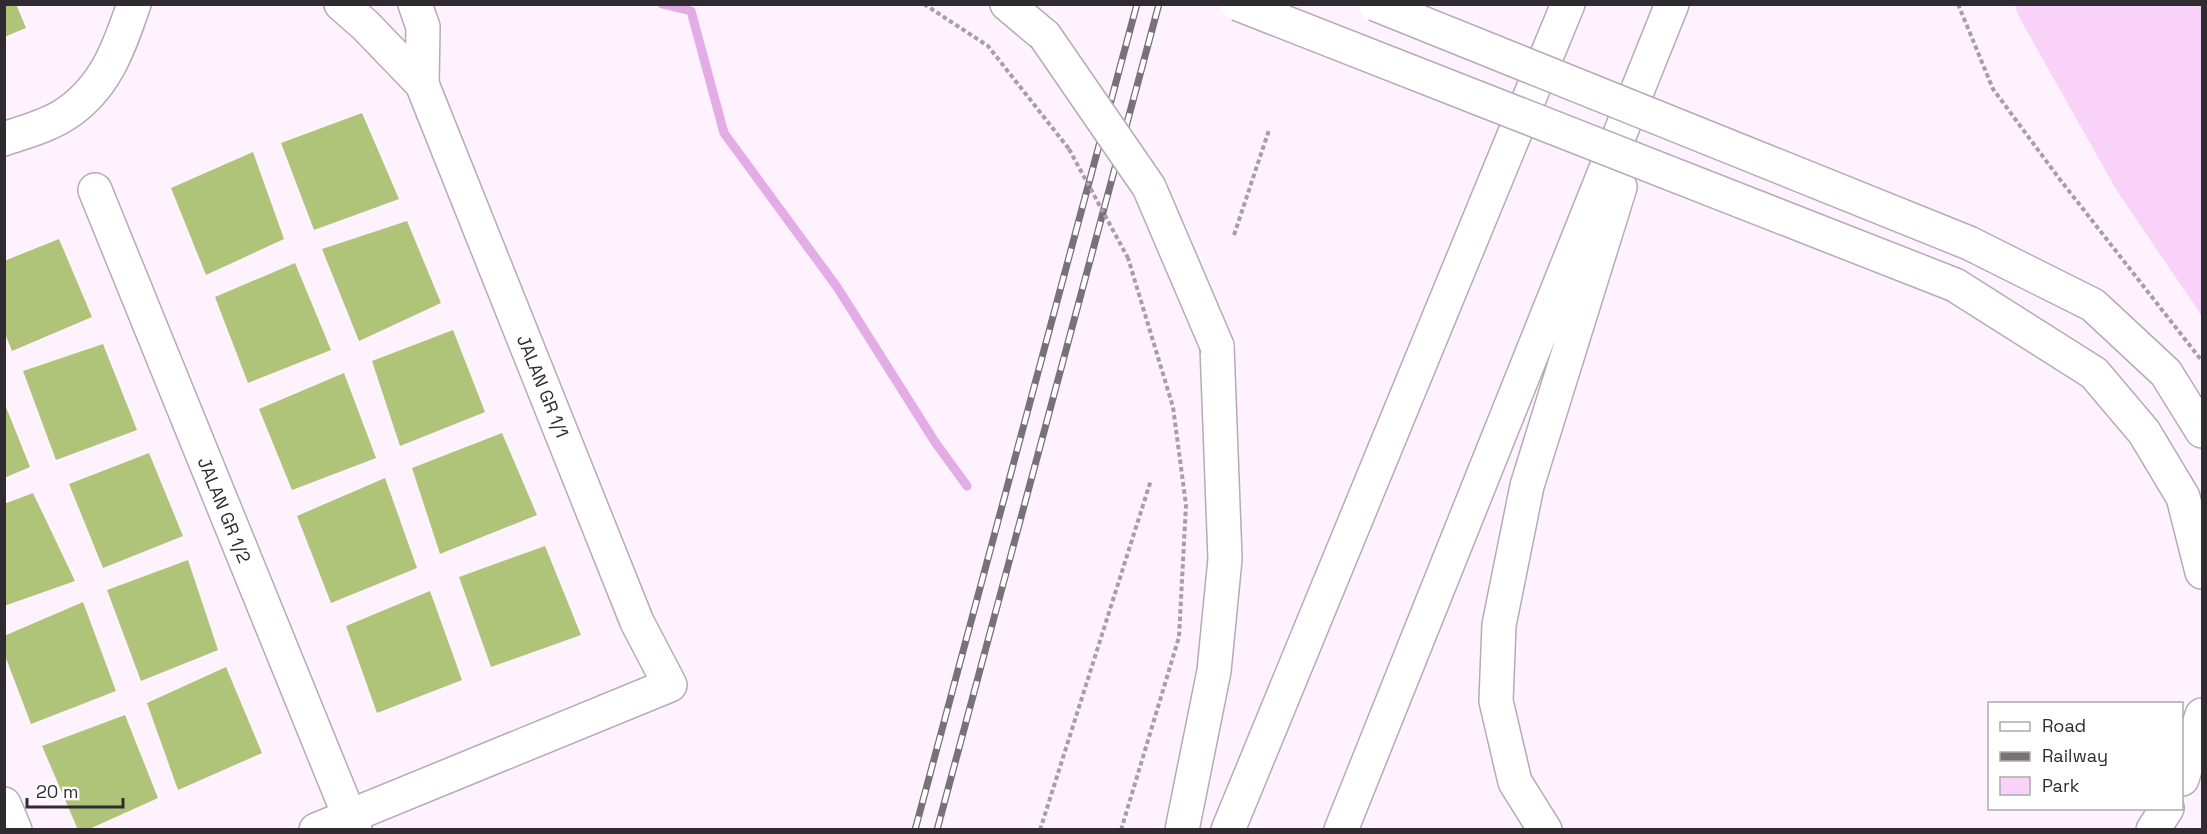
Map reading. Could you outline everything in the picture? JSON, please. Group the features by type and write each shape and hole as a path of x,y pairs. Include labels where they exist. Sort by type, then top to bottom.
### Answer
{"main road":[{"path":"4,139 63,115 92,93 112,64 134,4"},
{"path":"341,4 365,25 422,84"},
{"path":"415,4 423,27 422,84"},
{"path":"1007,4 1045,36 1149,187 1217,346 1225,559 1214,671 1182,830"},
{"path":"1238,4 1955,285 2094,373 2144,432 2183,497 2202,572"},
{"path":"1375,4 1969,243 2092,305 2166,373 2202,431"},
{"path":"1228,830 1568,4"},
{"path":"1341,830 1674,4"},
{"path":"1545,830 1515,782 1496,700 1499,625 1527,486 1674,4"},
{"name":"JALAN GR 1/1","path":"353,823 670,685 637,622 422,84"},
{"name":"JALAN GR 1/2","path":"95,190 353,823"},
{"path":"2183,772 2202,715"},
{"path":"4,804 15,830"},
{"path":"2153,830 2166,810"},
{"path":"316,830 353,823"}],"path":[{"path":"924,4 988,46 1069,149 1128,258 1173,406 1186,505 1179,637 1121,830"},
{"path":"1958,4 1993,89 2058,177 2202,361"},
{"path":"1234,235 1269,130"},
{"path":"1040,830 1151,480"}],"green space":[{"path":"2015,5 2202,5 2202,316 2117,191 2018,15"}],"building":[{"path":"4,4 16,4 26,28 4,37"},
{"path":"362,113 399,199 314,230 281,143"},
{"path":"253,152 284,239 206,275 171,188"},
{"path":"407,221 441,303 359,341 322,249"},
{"path":"59,239 92,317 12,351 4,331 4,261"},
{"path":"295,263 331,350 248,383 215,297"},
{"path":"453,330 485,412 400,446 372,361"},
{"path":"103,344 137,430 56,460 23,371"},
{"path":"344,373 376,458 292,490 259,409"},
{"path":"4,402 30,467 4,478"},
{"path":"502,433 537,515 440,554 412,468"},
{"path":"149,453 183,536 103,568 69,484"},
{"path":"385,478 417,568 331,603 297,516"},
{"path":"33,493 75,581 4,606 4,504"},
{"path":"545,546 581,635 491,667 459,577"},
{"path":"188,560 218,650 141,681 107,590"},
{"path":"430,591 462,680 377,713 346,626"},
{"path":"83,602 116,691 31,724 4,653 4,636"},
{"path":"226,667 262,753 178,790 147,703"},
{"path":"125,715 158,798 87,830 78,830 42,746"}],"waterway":[{"path":"662,4 691,11 724,133 837,287 935,442 967,486"}],"railway":[{"path":"915,830 1137,4"},
{"path":"937,830 1159,4"}]}
